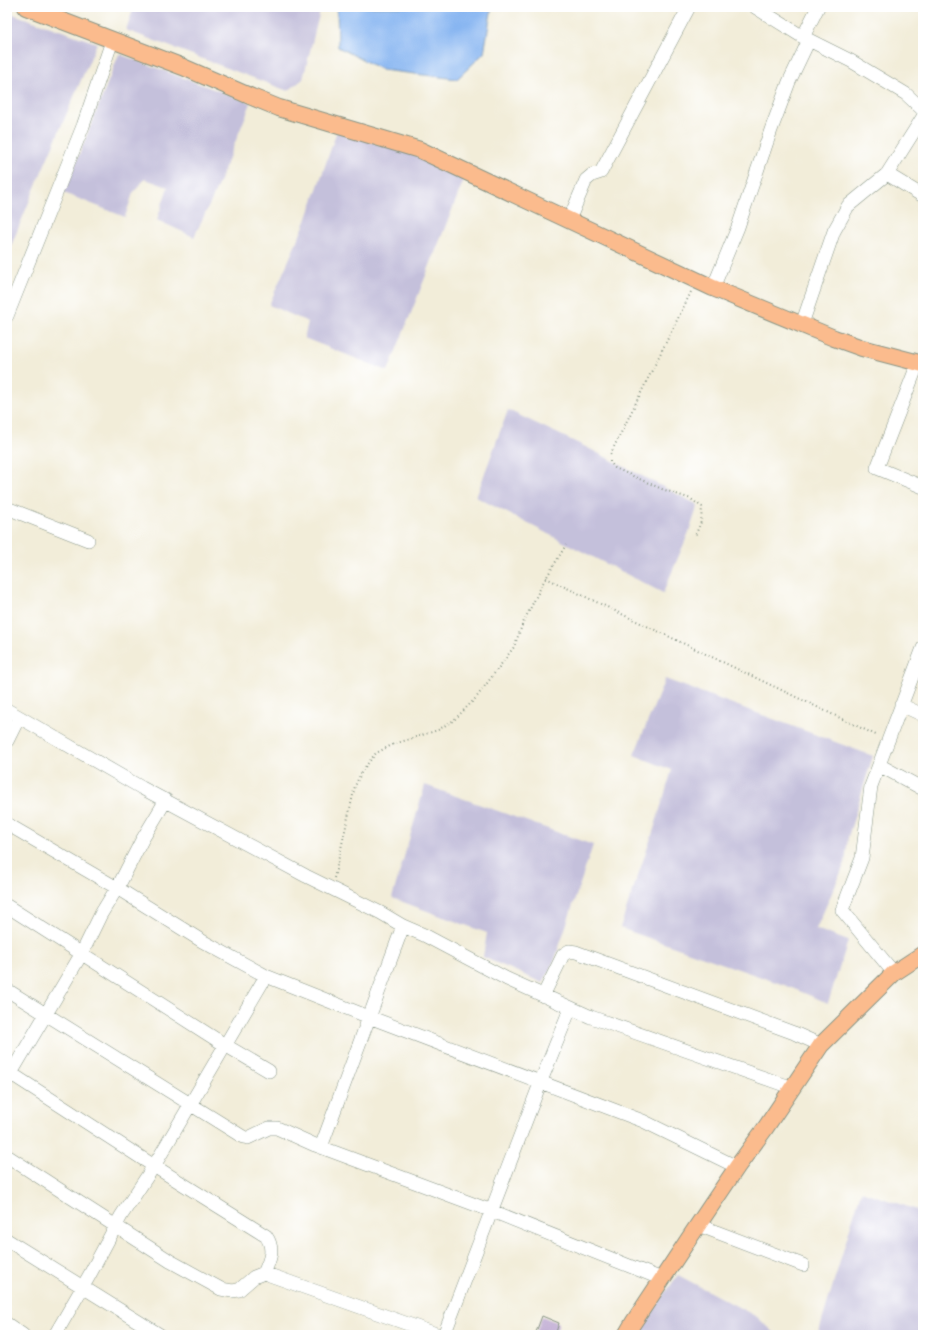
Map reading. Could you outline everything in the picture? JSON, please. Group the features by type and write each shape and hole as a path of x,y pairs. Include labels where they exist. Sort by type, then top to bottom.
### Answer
{"main road":[{"path":"26,7 183,67 279,108 420,150 713,288 834,338 862,348 921,364"},
{"path":"626,1335 737,1167 793,1088 821,1045 894,973 923,954"}],"street":[{"path":"569,220 586,180 592,175 601,172 689,7"},
{"path":"755,7 806,39 851,61 906,94 923,110"},
{"path":"713,288 738,227 781,103 818,7"},
{"path":"7,316 83,126 112,41"},
{"path":"802,324 834,231 848,206 887,174 923,117"},
{"path":"887,174 923,196"},
{"path":"921,364 877,468 923,487"},
{"path":"7,508 88,540"},
{"path":"894,973 842,910 862,858 871,786 923,648"},
{"path":"901,705 923,715"},
{"path":"7,710 166,800 403,926 424,935 507,979 591,1017 793,1088"},
{"path":"7,741 19,717"},
{"path":"878,765 923,789"},
{"path":"166,800 101,914 82,953 46,1015 8,1075 266,1236 271,1243 270,1255 264,1274"},
{"path":"7,824 117,888 202,941 266,976 369,1017 643,1120 737,1167"},
{"path":"7,906 269,1071"},
{"path":"321,1147 403,926"},
{"path":"543,996 563,955 569,951 576,952 794,1033 821,1045"},
{"path":"55,1335 116,1225 154,1166 266,976"},
{"path":"7,990 243,1137 248,1138 269,1128 274,1128 492,1211 662,1279"},
{"path":"444,1335 570,1008"},
{"path":"7,1156 170,1261 221,1290 240,1290 254,1277 264,1274 439,1335"},
{"path":"698,1225 803,1265"},
{"path":"7,1240 160,1335"},
{"path":"7,1324 23,1335"}],"path":[{"path":"695,536 702,522 702,507 691,499 662,489 615,468 610,462 610,451 696,280"},
{"path":"331,888 355,786 362,771 376,753 394,744 438,730 454,720 476,698 514,647 523,623 546,578 566,545"},
{"path":"546,578 888,741"}],"shaded area":[{"path":"134,7 321,7 303,79 288,91 126,30"},
{"path":"7,12 97,43 8,253 7,252"},
{"path":"119,54 251,103 213,197 194,237 157,220 168,187 145,179 133,193 125,217 64,193"},
{"path":"337,131 416,155 465,177 388,371 304,338 308,322 269,305 306,221"},
{"path":"508,410 590,449 698,505 689,532 663,593 476,497"},
{"path":"665,679 873,756 848,837 845,863 816,929 848,941 828,1003 787,986 620,928 654,829 672,770 634,755"},
{"path":"425,785 593,845 555,959 543,983 483,957 487,933 392,898"},
{"path":"861,1191 923,1212 923,1335 818,1335"},
{"path":"678,1275 757,1317 777,1335 635,1335"}],"water":[{"path":"337,7 492,7 484,53 457,79 382,70 338,47"}],"building":[{"path":"542,1316 559,1323 555,1335 535,1335"}]}
